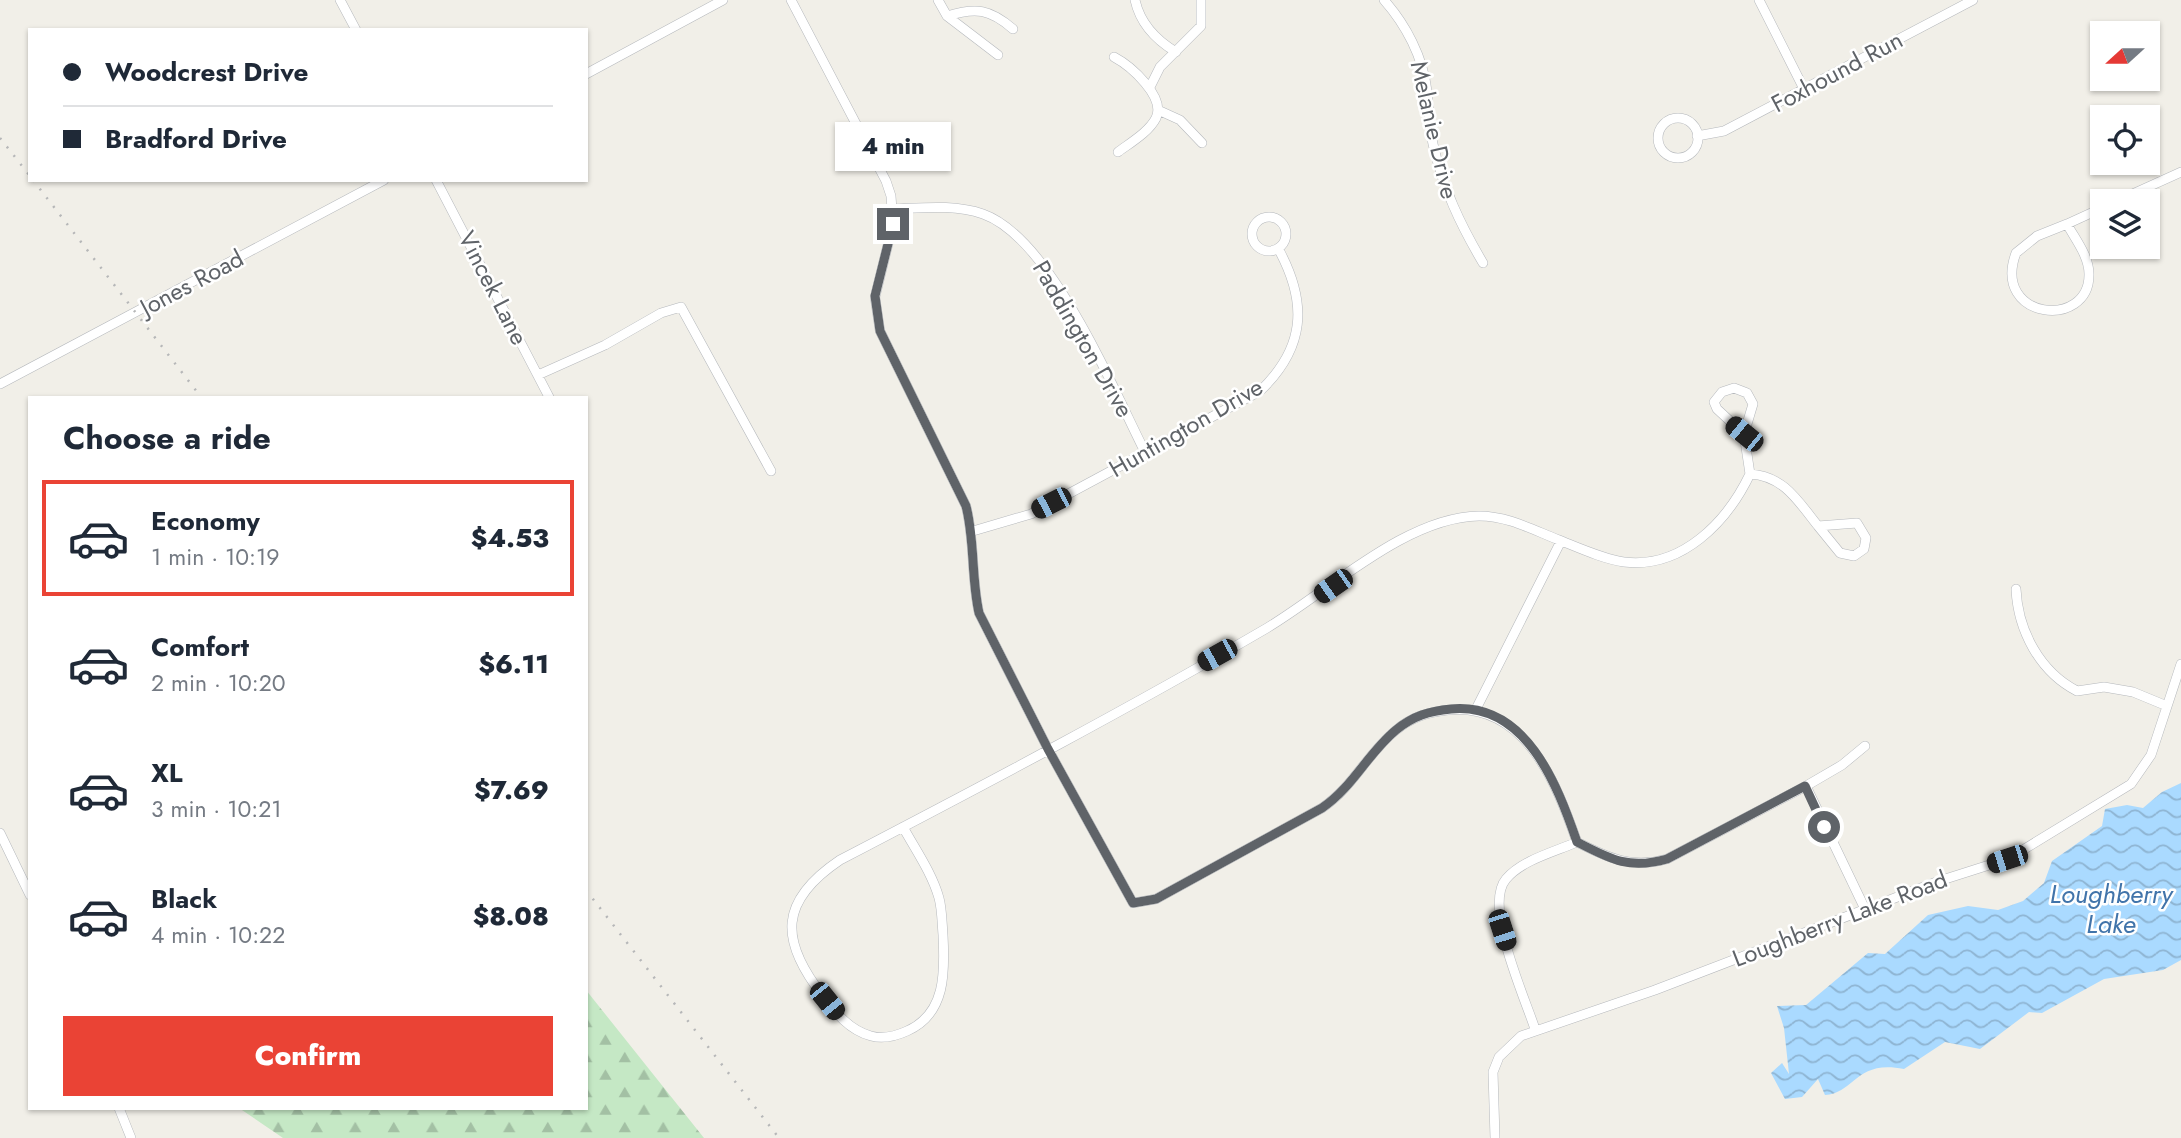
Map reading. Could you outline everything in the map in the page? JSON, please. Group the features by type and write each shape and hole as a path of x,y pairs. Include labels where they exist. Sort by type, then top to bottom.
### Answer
{"street":[{"path":"341,0 355,28"},
{"path":"588,73 723,0"},
{"path":"791,0 876,160 893,209 893,224 875,296 880,331 950,468 973,531 974,589 979,613 1048,749 1133,903 1139,905 1156,899 1330,803 1346,790 1387,739 1410,720 1435,711 1475,711 1501,719 1531,747 1562,798 1577,842 1610,859 1647,865 1667,859 1805,786 1843,765 1865,746"},
{"path":"938,0 947,16 998,55"},
{"path":"1135,0 1146,25 1159,40 1176,52"},
{"path":"1150,87 1155,74 1201,26 1201,0"},
{"name":"Melanie Drive","path":"1384,0 1403,25 1420,58 1427,87 1432,141 1442,179 1453,211 1483,263"},
{"path":"1759,0 1804,89"},
{"name":"Foxhound Run","path":"1697,136 1724,131 1973,0"},
{"path":"947,16 974,8 986,10 1013,30"},
{"path":"1114,57 1150,87 1158,110 1156,120 1136,140 1118,152"},
{"path":"1158,110 1180,120 1202,143"},
{"name":"Foxhound Run","path":"1675,119 1688,121 1697,136 1694,150 1684,157 1665,154 1659,144 1663,125 1675,119"},
{"path":"2143,189 2181,172"},
{"name":"Jones Road","path":"0,384 380,182"},
{"name":"Vincek Lane","path":"437,182 548,396"},
{"name":"Paddington Drive","path":"893,209 962,209 993,218 1021,239 1040,260 1060,292 1145,452"},
{"path":"2067,224 2087,262 2087,286 2071,306 2046,311 2034,308 2017,292 2011,278 2016,253 2037,236 2090,213"},
{"path":"1269,216 1279,219 1286,239 1279,250 1260,249 1256,245 1252,232 1256,221 1269,216"},
{"name":"Huntington Drive","path":"973,531 1031,514 1260,391 1283,365 1295,339 1298,303 1279,250"},
{"path":"538,375 605,345 661,313 681,307 771,471"},
{"path":"903,827 939,898 943,946 942,991 931,1013 912,1029 900,1034 872,1036 848,1025 805,973 794,946 794,913 805,888 841,860 1266,628 1417,530 1449,520 1479,516 1520,523 1621,562 1654,561 1674,554 1715,526 1739,497 1750,474 1744,434 1753,404 1747,393 1738,388 1722,392 1714,402 1717,409 1744,434"},
{"path":"1750,474 1766,475 1780,482 1818,526 1845,556 1854,556 1864,549 1866,538 1857,523 1818,526"},
{"path":"1475,711 1561,541"},
{"path":"2016,589 2030,643 2051,674 2077,691 2104,687 2133,692 2167,706"},
{"name":"Loughberry Lake Road","path":"1495,1138 1493,1072 1508,1046 1535,1029 1655,990 1864,909 2007,859 2131,784 2151,755 2181,664"},
{"path":"1805,786 1864,909"},
{"path":"0,833 28,891"},
{"path":"1535,1029 1502,930 1499,905 1501,887 1514,872 1577,842"},
{"path":"120,1110 131,1138"}],"green space":[{"path":"588,993 704,1138 283,1138 242,1110 588,1110"}],"water":[{"name":"Loughberry Lake","path":"2181,783 2181,960 2163,970 2104,979 2042,1013 2029,1012 1980,1049 1945,1042 1904,1069 1888,1067 1866,1072 1843,1089 1825,1095 1818,1079 1802,1097 1785,1099 1771,1073 1782,1063 1789,1074 1784,1028 1777,1006 1806,1005 1868,953 1885,954 1928,915 1968,906 1998,910 2023,901 2044,883 2052,861 2102,826 2105,809 2127,805 2143,808 2162,792"}],"railway":[{"path":"0,138 28,173"},
{"path":"35,182 200,396"},
{"path":"588,893 779,1138"}],"route":[{"path":"893,224 875,296 880,331 950,468 966,506 973,531 974,589 979,613 1048,749 1133,903 1139,905 1156,899 1322,808 1346,790 1395,731 1410,720 1435,711 1458,709 1487,713 1501,719 1520,734 1543,764 1562,798 1577,842 1610,859 1647,865 1667,859 1785,794 1805,786 1824,827"}]}
